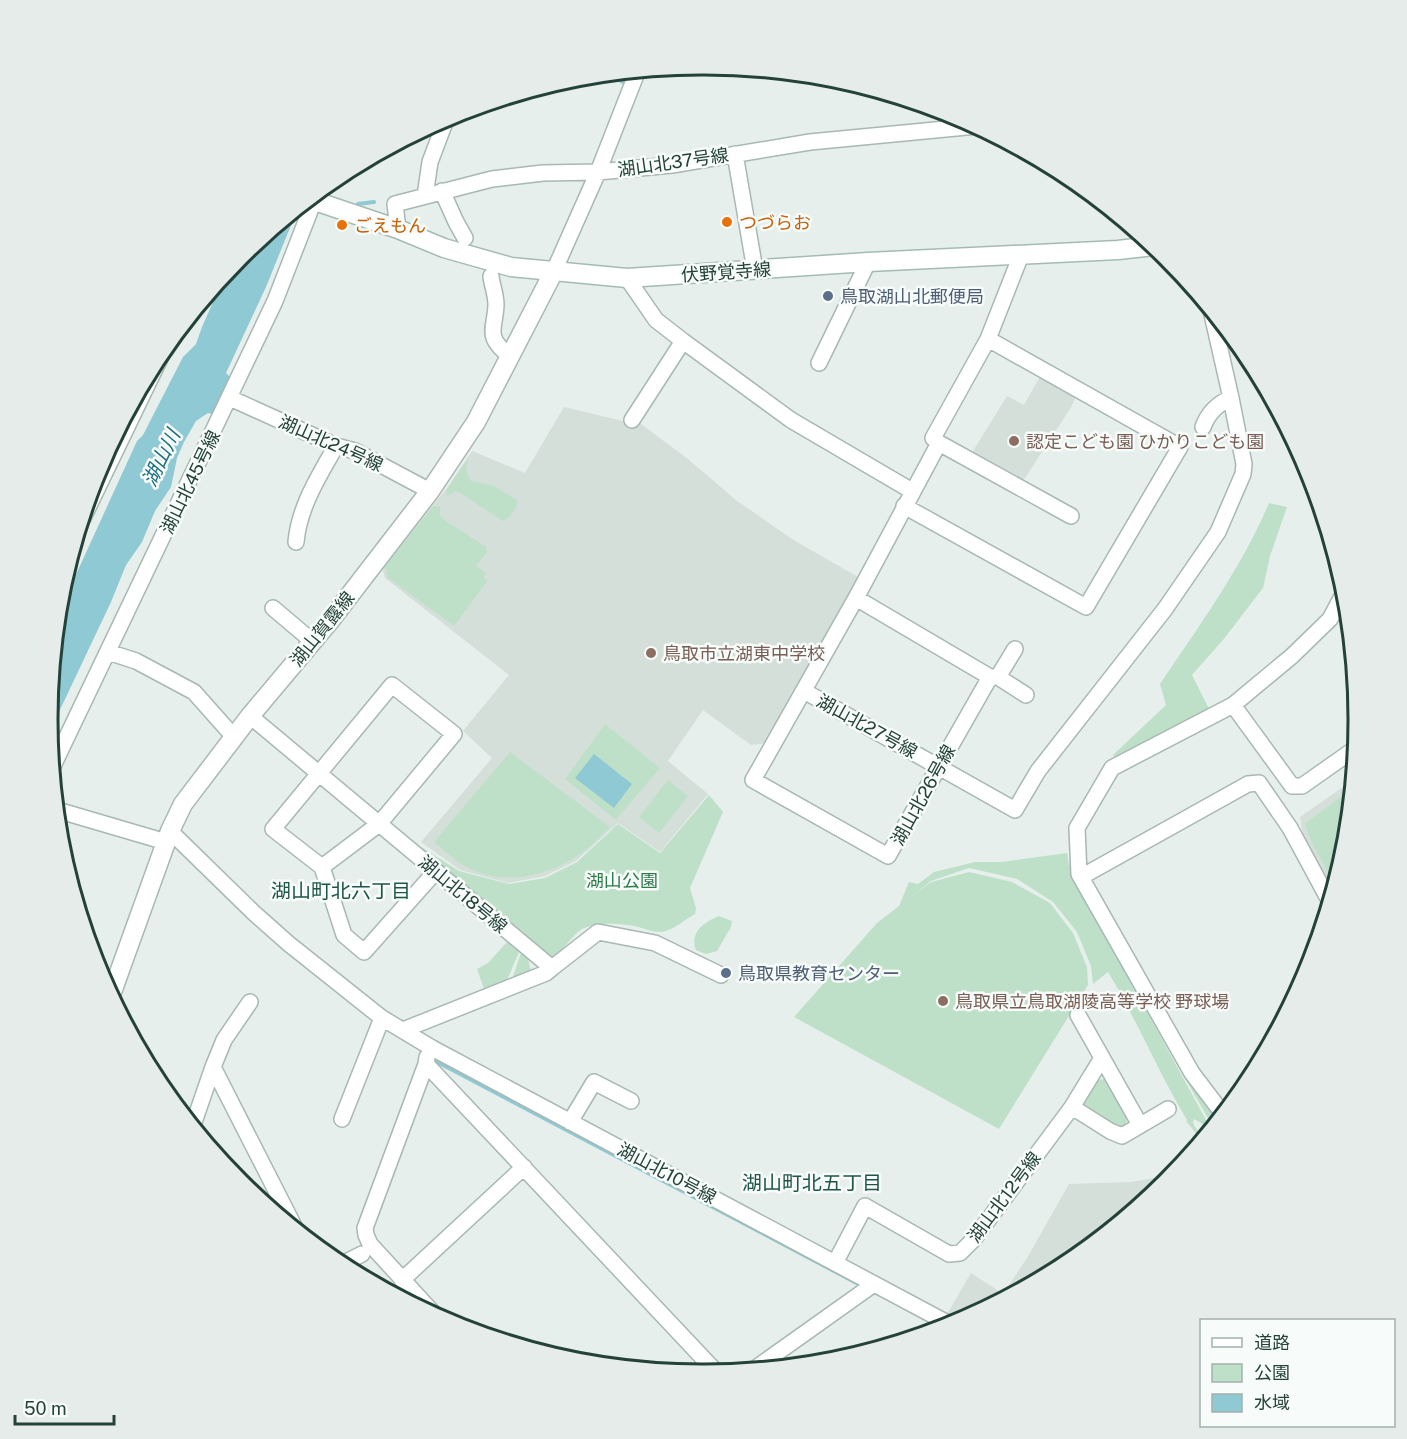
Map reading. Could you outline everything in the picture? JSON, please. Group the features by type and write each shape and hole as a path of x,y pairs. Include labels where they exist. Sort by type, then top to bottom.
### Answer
{"main road":[{"name":"伏野覚寺線","path":"321,201 444,248 511,267 627,278 1143,247"},
{"name":"湖山賀露線","path":"115,983 168,837 183,804 250,716 430,491 476,422 554,271"}],"street":[{"path":"554,271 598,172 635,79"},
{"name":"湖山北37号線","path":"398,229 395,204 492,179 543,173 598,172 672,165 810,142 954,126"},
{"path":"425,196 430,162 442,131"},
{"path":"735,154 754,270"},
{"path":"442,191 465,238"},
{"name":"湖山北45号線","path":"60,752 275,302 309,210"},
{"name":"湖山北26号線","path":"1015,649 994,677 939,766 888,856 753,780 856,598 939,443 933,438 988,339 1021,255"},
{"path":"819,363 868,262"},
{"path":"491,276 496,305 493,336 510,356"},
{"path":"627,278 656,320 683,341 791,420 912,491"},
{"path":"1203,427 1206,419 1220,403 1232,398 1215,327"},
{"path":"904,506 1086,607 1180,447 988,339"},
{"path":"632,420 683,341"},
{"name":"湖山北24号線","path":"230,398 336,446 355,450 430,491"},
{"name":"湖山北27号線","path":"804,691 1015,810 1038,771 1165,609 1218,532 1243,474 1244,464 1232,398"},
{"path":"939,443 1071,516"},
{"path":"296,542 297,527 313,486 336,446"},
{"path":"856,598 1026,695"},
{"path":"1219,1107 1192,1073 1081,878 1077,828 1112,768 1233,705 1292,656 1330,619 1338,604"},
{"path":"273,608 312,641"},
{"path":"108,652 135,661 194,692 234,737"},
{"path":"322,867 379,824 454,734 392,685 273,829 322,867 345,935 364,952 436,871"},
{"path":"1233,705 1292,786 1302,786 1347,754"},
{"name":"湖山北18号線","path":"250,716 552,968"},
{"path":"1081,878 1248,784 1259,783 1290,828 1325,893"},
{"path":"65,812 168,837"},
{"name":"湖山北10号線","path":"168,837 323,972 382,1018 427,1045 940,1319"},
{"path":"403,1030 546,973 598,932 656,943 721,975"},
{"path":"196,1117 224,1040 250,1002"},
{"path":"1078,1016 1140,1125"},
{"path":"342,1119 382,1018"},
{"path":"420,1299 370,1244 365,1228 426,1064 427,1045"},
{"name":"湖山北12号線","path":"835,1263 865,1206 949,1254 960,1253 974,1239 1072,1107 1102,1058"},
{"path":"426,1064 709,1364"},
{"path":"213,1067 286,1211"},
{"path":"570,1122 594,1082 631,1101"},
{"path":"1072,1107 1122,1136 1168,1109"},
{"path":"402,1280 524,1167"},
{"path":"351,1260 362,1254"},
{"path":"765,1361 874,1284"}],"shaded area":[{"name":"認定こども園 ひかりこども園","path":"1042,373 1078,393 1021,484 970,456 1007,396 1024,405"},
{"name":"鳥取市立湖東中学校","path":"564,407 627,422 637,421 688,459 737,501 795,541 860,578 767,743 751,745 703,710 668,761 708,794 660,852 618,823 576,861 545,876 508,883 460,870 421,842 492,758 463,731 509,675 385,578 382,568 447,488 472,451 525,473"},
{"path":"1345,786 1327,884 1303,836 1300,817"},
{"path":"1154,1178 1154,1181 1096,1231 1062,1256 1007,1288 1027,1258 1069,1184 1131,1182"},
{"path":"971,1273 1000,1292 946,1316"}],"green space":[{"path":"468,459 466,470 471,481 492,485 517,500 515,509 506,520 503,521 457,491 447,496 446,490"},
{"path":"1269,503 1287,507 1270,556 1263,588 1223,640 1192,675 1210,711 1117,760 1113,755 1166,705 1160,684 1233,573"},
{"path":"433,506 440,506 440,515 443,519 486,547 487,552 476,566 486,573 483,577 488,580 454,626 387,577 387,570 384,568"},
{"path":"605,724 660,768 616,820 565,779"},
{"path":"510,752 610,827 586,850 562,865 536,874 508,878 473,870 434,842"},
{"path":"668,780 688,796 659,833 639,817"},
{"path":"1344,794 1329,875 1310,839 1305,824"},
{"name":"湖山公園","path":"709,795 723,812 690,888 696,908 695,914 662,932 621,924 601,924 588,927 574,936 553,960 422,853 423,848 459,871 509,884 545,878 577,862 618,824 660,853"},
{"name":"鳥取県立鳥取湖陵高等学校 野球場","path":"1067,853 1075,880 1207,1122 1204,1125 1194,1119 1197,1134 1186,1121 1108,972 1093,984 1091,966 1077,932 1053,902 1017,879 969,868 931,881 912,896 931,882 969,872 1012,882 1050,903 1073,933 1087,967 1088,985 999,1129 794,1017 877,923 899,906 909,882 918,884 934,872 975,862 1002,862"},
{"path":"719,916 732,921 717,951 706,954 696,950 694,944 696,933 708,921"},
{"path":"507,942 519,952 505,985 485,992 477,969 488,963"},
{"path":"521,953 528,959 532,975 511,982"},
{"path":"1182,1073 1216,1111 1209,1120"},
{"path":"1106,1079 1127,1118 1125,1127 1113,1126 1100,1120 1088,1111 1081,1101 1095,1080"}],"water":[{"name":"湖山川","path":"292,224 266,287 226,373 230,377 212,414 208,413 196,421 184,442 177,458 171,487 155,511 142,542 126,565 58,713 64,635 75,578 137,441 143,435 183,357 196,344 219,294 247,263"},
{"path":"594,754 632,784 614,808 575,778"},
{"path":"436,1060 864,1285 862,1288 435,1063"}],"waterway":[{"path":"620,80 625,83"},
{"path":"358,204 374,202"}],"place":[{"name":"つづらお","path":"727,222"},
{"name":"ごえもん","path":"342,225"},
{"name":"鳥取湖山北郵便局","path":"828,296"},
{"name":"認定こども園 ひかりこども園","path":"1014,441"},
{"name":"鳥取市立湖東中学校","path":"651,653"},
{"name":"鳥取県教育センター","path":"726,973"},
{"name":"鳥取県立鳥取湖陵高等学校 野球場","path":"943,1001"}],"district":[{"name":"湖山町北六丁目","path":"341,891"},
{"name":"湖山町北五丁目","path":"812,1183"}]}
